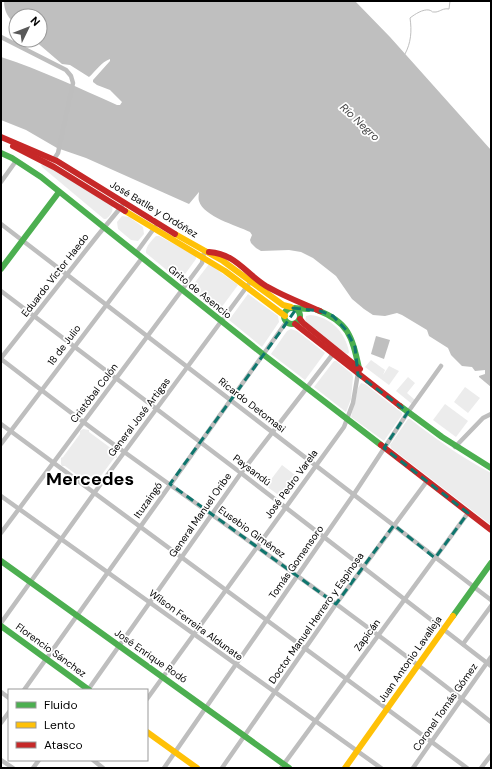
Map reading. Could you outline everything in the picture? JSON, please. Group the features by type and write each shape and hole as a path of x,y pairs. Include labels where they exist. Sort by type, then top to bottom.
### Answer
{"street":[{"path":"1,36 70,73 73,83 58,153 54,159"},
{"path":"1,137 17,146"},
{"path":"1,140 40,156 156,227 251,281 283,305 299,312 302,323 366,379 455,447 491,468"},
{"path":"1,182 14,160 17,146"},
{"name":"Grito de Asencio","path":"1,153 33,171 306,388 491,530"},
{"path":"33,171 40,156"},
{"name":"José Batlle y Ordóñez","path":"40,156 54,159 123,206"},
{"path":"1,269 59,192"},
{"name":"Eduardo Víctor Haedo","path":"1,359 123,206"},
{"name":"Ricardo Detomasi","path":"1,224 491,600"},
{"path":"136,253 156,227"},
{"path":"207,256 223,253 230,256 248,273 266,286 333,316 339,321 352,338 358,371"},
{"path":"207,256 332,354 358,371"},
{"name":"Cristóbal Colón","path":"1,533 207,256"},
{"name":"18 de Julio","path":"1,444 142,258"},
{"name":"General José Artigas","path":"1,623 100,485 251,281"},
{"name":"Paysandú","path":"1,291 489,664"},
{"path":"286,318 285,311 287,308 301,308 320,311"},
{"name":"Ituzaingó","path":"25,689 200,442 264,355 286,318"},
{"path":"294,324 300,319"},
{"name":"General Manuel Oribe","path":"89,689 241,473 332,354"},
{"name":"Eusebio Giménez","path":"1,359 117,447 212,514 419,665 491,722"},
{"name":"Tomás Gomensoro","path":"164,768 354,494 408,412 442,366"},
{"name":"José Pedro Varela","path":"148,698 344,427 353,403 358,371"},
{"path":"455,447 483,418 491,414"},
{"path":"1,424 467,768"},
{"path":"77,431 90,427"},
{"path":"117,447 120,452 120,458"},
{"path":"58,456 60,467"},
{"name":"Doctor Manuel Herrero y Espinosa","path":"222,768 336,604 427,482"},
{"path":"88,489 95,488 100,485"},
{"name":"Wilson Ferreira Aldunate","path":"1,496 381,768"},
{"name":"Zapicán","path":"285,767 315,721 468,513"},
{"name":"José Enrique Rodó","path":"1,561 206,707 285,767"},
{"name":"Juan Antonio Lavalleja","path":"345,768 491,563"},
{"path":"463,644 491,606"},
{"name":"Florencio Sánchez","path":"1,626 87,689"},
{"name":"Coronel Tomás Gómez","path":"413,768 489,664 491,657"},
{"path":"1,723 8,713"},
{"path":"148,733 197,768"},
{"path":"481,768 491,754"},
{"path":"1,760 13,768"}],"highlighted area":[{"path":"293,308 320,311 333,316 346,330 355,347 358,375 408,412 384,448 468,513 435,558 394,525 336,604 170,484 285,325 296,309"}],"shaded area":[{"path":"43,163 112,206 112,212 110,215 104,219 42,167 41,165"},
{"path":"122,216 129,217 143,227 144,234 138,241 131,240 118,229 117,222"},
{"path":"156,236 159,236 196,256 196,259 180,281 146,253 148,246"},
{"path":"209,264 238,285 218,312 190,289"},
{"path":"248,294 278,316 279,322 262,347 229,320"},
{"path":"306,316 318,316 331,322 336,327 344,338 349,352 348,354 305,322"},
{"path":"291,329 297,331 325,353 305,380 271,354 287,331"},
{"path":"371,360 385,370 383,375 389,366 399,371 389,385 365,367"},
{"path":"334,361 352,374 353,377 351,399 346,412 314,387"},
{"path":"408,377 415,383 407,393 415,400 412,404 396,391"},
{"path":"361,383 365,384 402,413 384,441 351,417 358,388"},
{"path":"465,387 480,398 468,413 454,402"},
{"path":"445,404 468,421 456,437 433,420"},
{"path":"408,419 459,454 491,473 491,525 391,448 390,445"},
{"path":"83,429 89,430 89,432 112,449 115,449 117,453 117,458 115,457 94,486 88,485 89,484 61,464 61,458"},
{"path":"282,465 295,475 280,496 266,486"}],"water":[{"name":"Río Negro","path":"4,1 355,1 390,37 491,150 491,387 479,377 485,374 485,370 475,371 472,367 462,366 451,355 448,348 429,336 427,330 397,313 385,316 373,315 364,309 352,299 336,276 313,258 301,252 289,250 261,251 256,248 251,243 250,240 252,235 250,232 221,220 207,212 199,201 199,192 189,204 86,158 57,148 26,130 1,120 1,57 45,73 117,105 120,105 122,102 110,90 93,82 110,59 101,64 89,77 70,65 62,64 43,48 48,48 48,8 8,8 8,16"},
{"path":"376,336 390,340 384,359 371,354"}],"waterway":[{"path":"405,54 409,46 411,28 410,18 424,10 436,12 449,9 450,1"}],"traffic: fast":[{"path":"1,153 12,158 41,177 264,355 381,445"},
{"path":"1,269 59,192"},
{"path":"292,308 298,310 300,316 298,322 292,324 286,322 284,316 286,310 292,308"},
{"path":"293,308 308,309"},
{"path":"317,310 343,325 351,339 359,368"},
{"path":"400,406 442,437 491,468"},
{"path":"1,561 289,768"},
{"path":"453,616 491,563"},
{"path":"1,626 88,689"}],"traffic: slow":[{"path":"125,211 225,271 285,316"},
{"path":"175,234 223,261 283,305 291,307"},
{"path":"345,768 453,616"},
{"path":"148,733 197,768"}],"traffic: jam":[{"path":"1,137 57,161 175,234"},
{"path":"13,146 54,167 125,211"},
{"path":"209,252 226,256 266,286 320,311"},
{"path":"300,319 360,369"},
{"path":"295,324 400,406"},
{"path":"381,445 491,530"}],"district":[{"name":"Mercedes","path":"90,479"}]}
